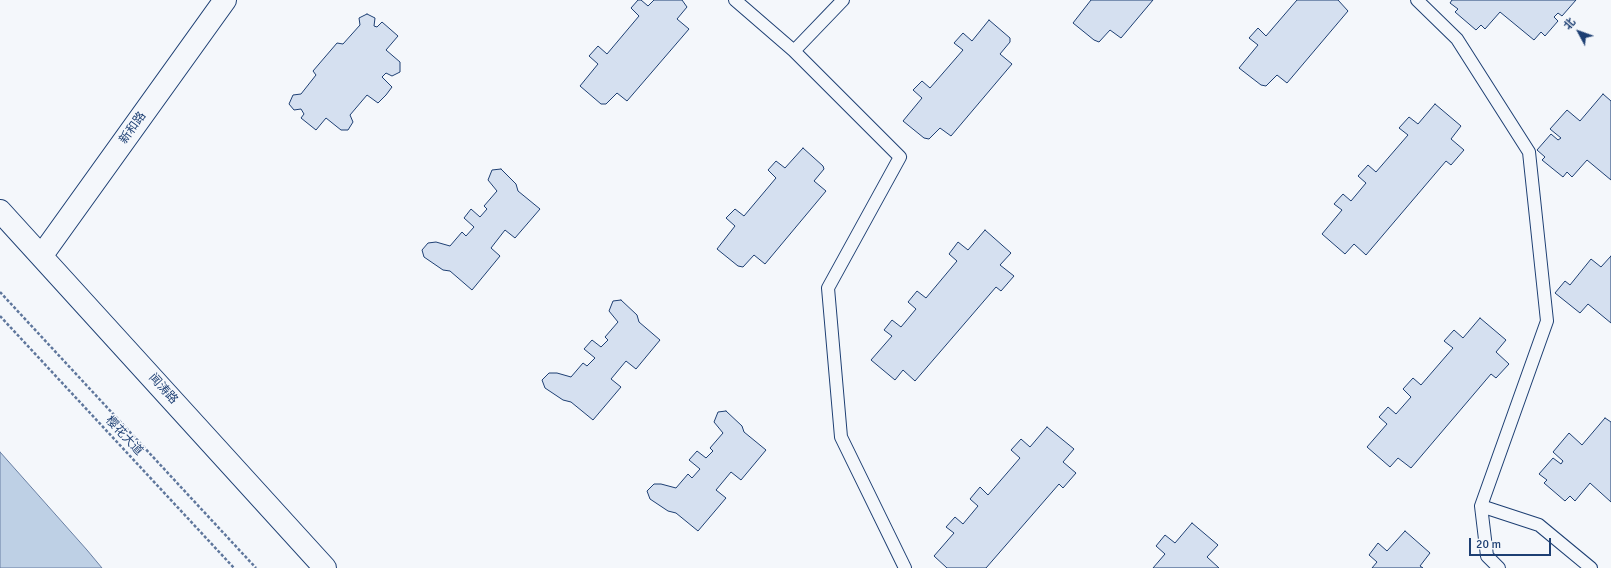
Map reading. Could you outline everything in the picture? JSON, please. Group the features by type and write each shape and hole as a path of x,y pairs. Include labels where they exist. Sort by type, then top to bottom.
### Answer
{"main road":[{"name":"新和路","path":"42,255 225,0"},
{"name":"闻涛路","path":"0,211 42,255 325,568"}],"lane":[{"path":"735,0 794,51 900,157 828,288 841,437 905,568"},
{"path":"794,51 843,0"},
{"path":"1417,0 1457,39 1529,152 1547,321 1481,506 1488,556 1499,568"},
{"path":"1481,506 1539,525 1591,568"}],"path":[{"path":"0,292 256,568"},
{"name":"樱花大道","path":"0,316 234,568"}],"water":[{"path":"0,452 87,550 102,568 0,568"}],"building":[{"path":"638,0 641,0 648,6 654,0 682,0 687,7 677,19 689,29 627,101 617,93 606,104 601,104 580,86 598,64 589,56 598,46 607,54 639,16 631,8"},
{"path":"1091,0 1153,0 1121,38 1110,30 1099,42 1094,40 1073,23"},
{"path":"1297,0 1338,0 1348,11 1287,83 1277,75 1266,86 1261,85 1239,68 1258,45 1249,38 1258,28 1266,36"},
{"path":"1452,0 1576,0 1562,16 1558,13 1554,17 1558,21 1545,36 1541,32 1534,40 1500,12 1485,29 1481,25 1476,30 1455,12 1458,9 1450,3"},
{"path":"367,14 375,18 374,26 377,27 382,22 398,36 386,50 400,62 400,72 392,76 386,73 382,77 392,87 378,103 367,95 350,115 353,122 348,130 341,130 326,118 316,130 301,118 304,114 301,109 294,110 289,104 293,95 301,94 316,75 313,71 337,43 343,44 360,25 359,18"},
{"path":"989,20 1010,38 1010,42 1000,54 1012,64 951,136 940,128 929,139 924,138 903,121 922,98 913,90 922,81 930,88 963,50 954,43 963,33 972,41"},
{"path":"1603,94 1611,101 1611,180 1587,160 1572,177 1567,172 1563,177 1542,160 1545,157 1537,150 1551,134 1558,140 1561,138 1550,129 1567,110 1580,121"},
{"path":"1435,104 1461,126 1451,139 1464,150 1451,165 1446,161 1366,255 1354,244 1345,254 1322,234 1342,210 1334,204 1343,194 1351,201 1366,183 1358,176 1368,165 1376,172 1408,135 1399,128 1409,117 1418,124"},
{"path":"803,148 823,166 824,169 814,181 826,191 765,264 754,255 743,267 738,266 717,249 735,226 726,218 735,209 744,216 776,178 768,170 776,161 785,168"},
{"path":"501,169 516,184 518,191 540,209 515,238 505,230 491,248 500,256 472,290 450,271 443,270 424,257 422,250 428,243 436,242 450,246 462,232 466,236 474,227 464,218 471,209 480,217 487,209 484,206 497,191 488,180 492,170"},
{"path":"985,230 1011,253 1000,265 1014,276 1001,291 996,287 915,381 903,370 895,380 871,360 892,336 884,330 892,320 901,327 916,309 908,302 917,291 926,298 957,261 949,254 958,242 968,250"},
{"path":"1611,256 1611,323 1588,304 1580,313 1555,293 1565,281 1570,285 1591,259 1601,267"},
{"path":"621,300 637,315 639,322 660,340 636,369 626,361 611,379 621,387 593,420 571,402 563,400 545,388 542,380 549,373 557,373 571,377 583,363 587,366 595,358 584,349 592,340 601,347 608,340 605,337 618,322 609,311 613,301"},
{"path":"1480,318 1506,340 1496,352 1509,364 1496,378 1491,374 1411,468 1398,458 1390,467 1367,447 1387,424 1379,417 1388,407 1396,414 1411,397 1403,389 1413,378 1421,385 1453,348 1444,341 1454,330 1463,338"},
{"path":"726,411 742,426 744,432 766,450 741,480 731,472 716,490 726,498 698,531 676,513 668,511 650,499 647,491 654,484 661,484 676,488 688,474 692,478 700,469 689,460 697,451 706,458 713,451 710,448 723,433 714,422 718,412"},
{"path":"1605,418 1611,422 1611,502 1590,483 1575,501 1570,496 1565,501 1544,483 1547,480 1539,474 1553,458 1561,464 1563,461 1553,452 1569,433 1582,445"},
{"path":"1047,427 1074,449 1063,462 1076,473 1063,488 1059,484 986,568 947,568 934,556 954,533 946,527 955,517 963,524 978,506 970,499 980,487 988,495 1020,458 1011,450 1021,439 1030,447"},
{"path":"1192,523 1218,545 1207,557 1219,568 1153,568 1165,554 1156,546 1165,535 1175,543"},
{"path":"1405,531 1430,553 1420,566 1423,568 1372,568 1377,562 1369,555 1378,543 1387,551"}]}
